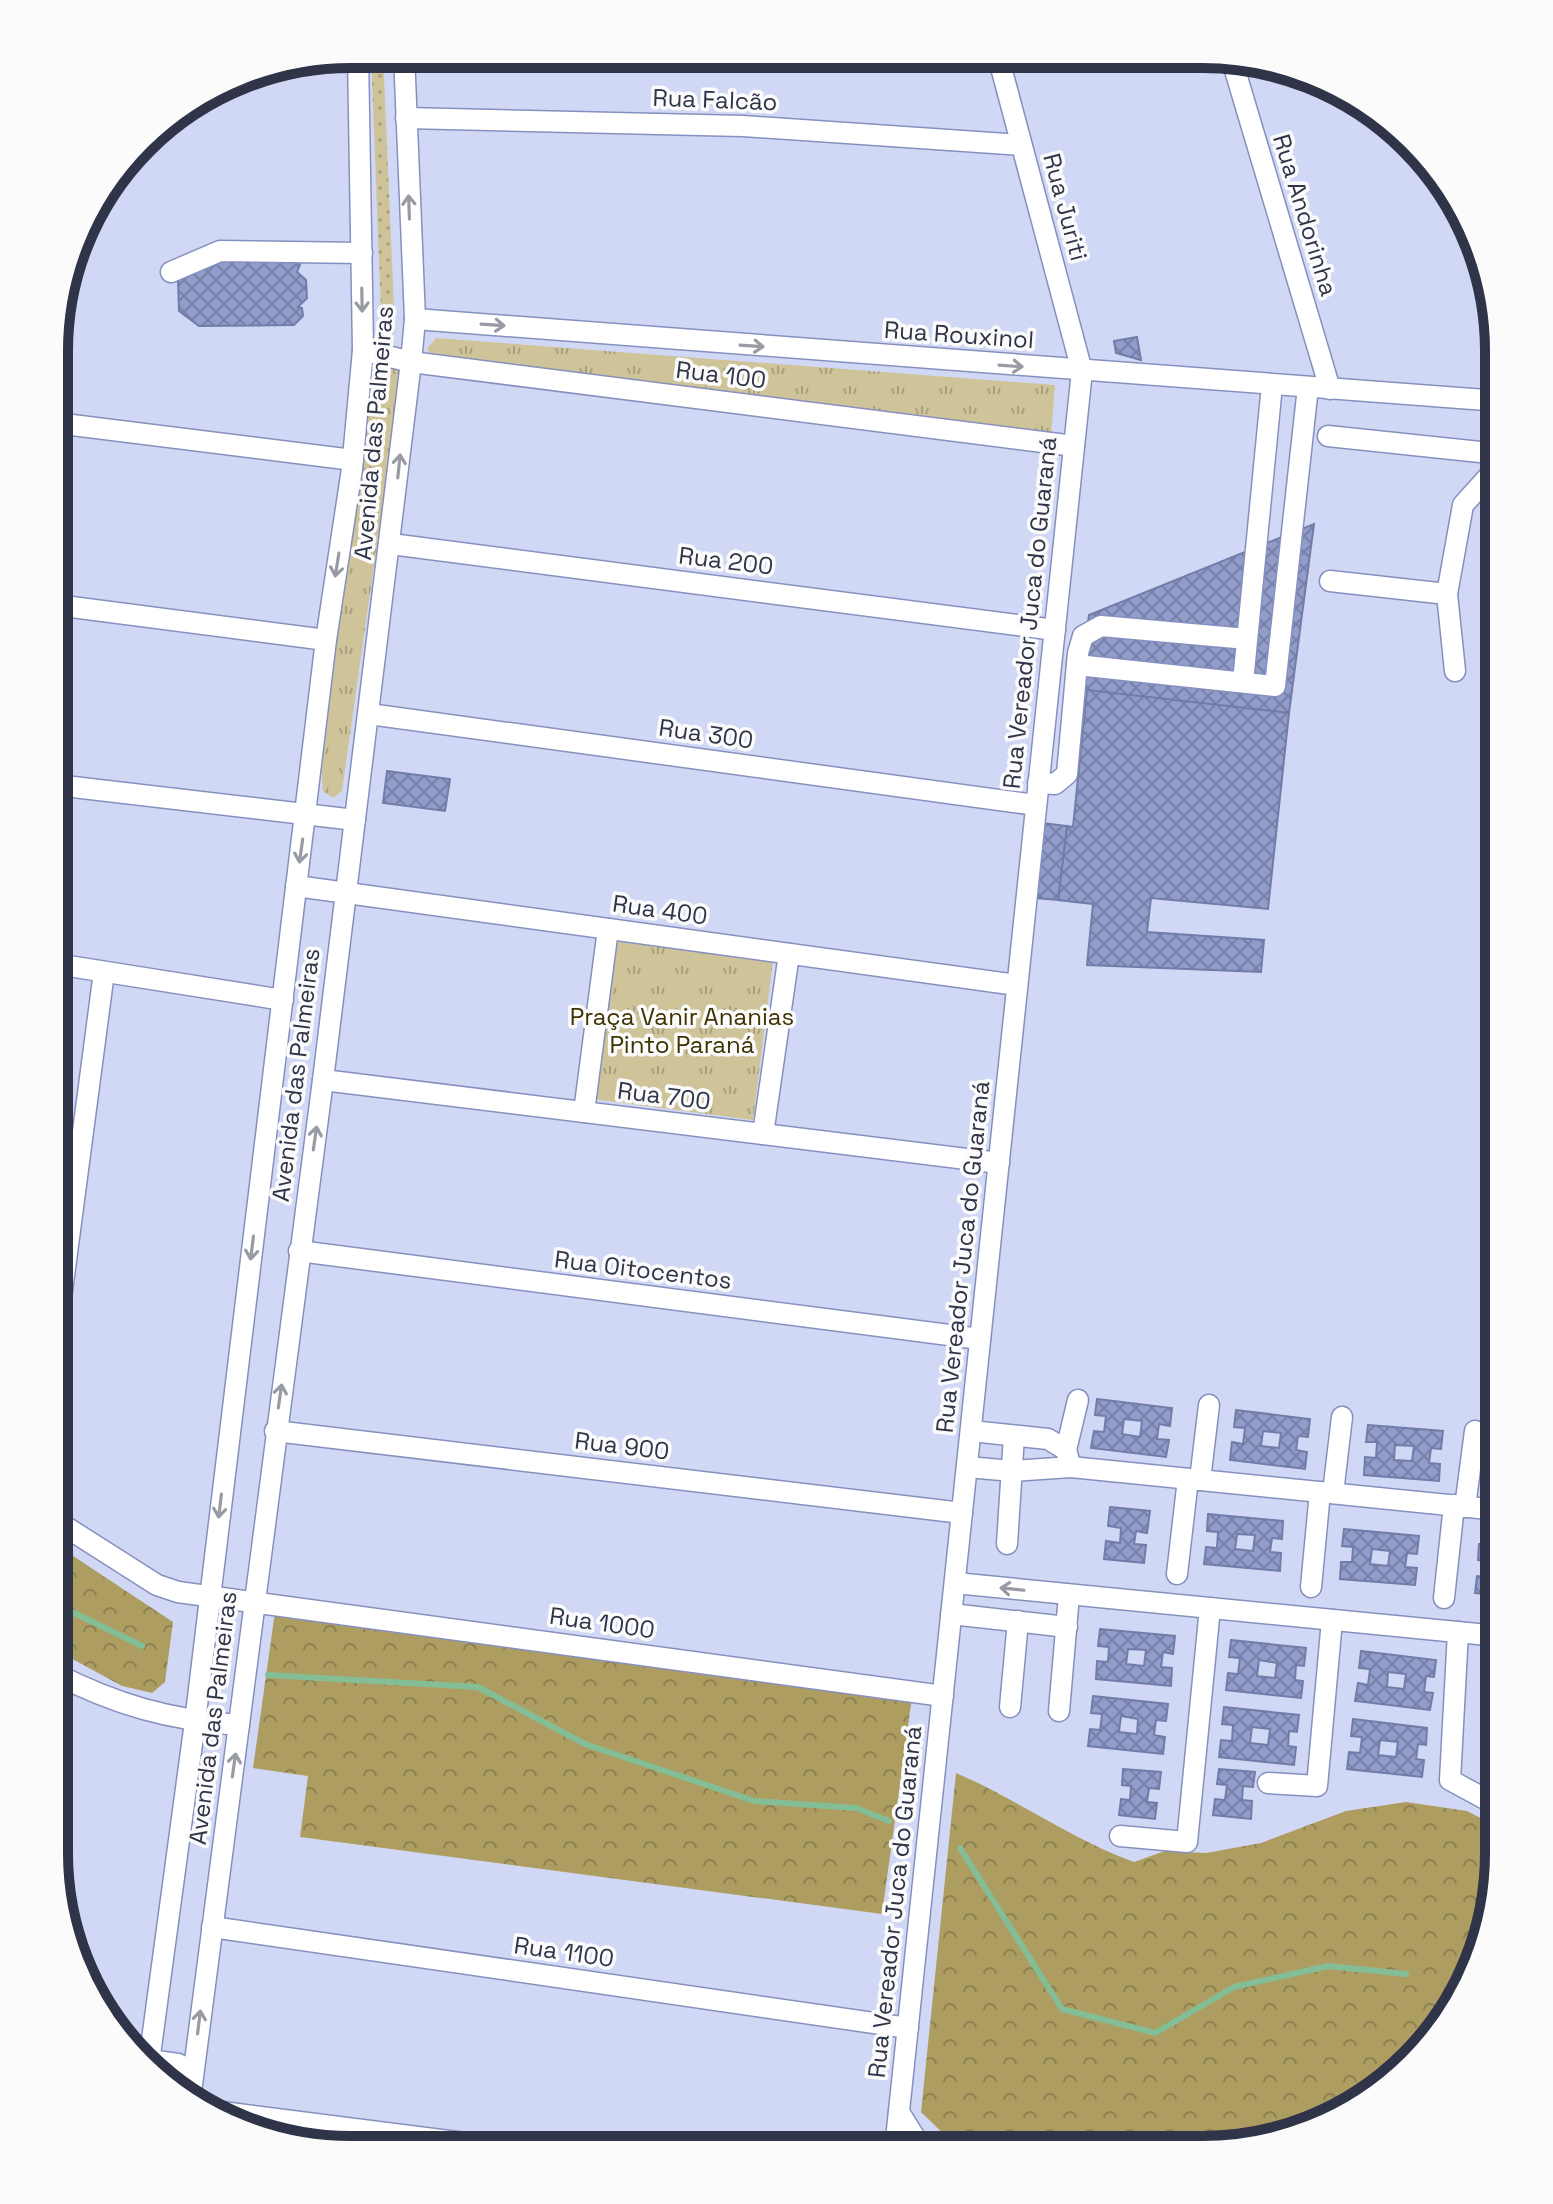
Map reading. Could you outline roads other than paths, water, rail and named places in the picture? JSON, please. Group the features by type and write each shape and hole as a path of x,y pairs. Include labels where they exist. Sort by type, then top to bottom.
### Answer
{"street":[{"name":"Rua Juriti","path":"1001,68 1082,371"},
{"name":"Avenida das Palmeiras","path":"150,2052 195,1722 326,640 353,460 363,350 358,69"},
{"name":"Avenida das Palmeiras","path":"191,2086 323,1080 411,362 415,319 404,69"},
{"name":"Rua Andorinha","path":"1235,70 1330,389"},
{"name":"Rua Falcão","path":"406,118 743,126 1021,145"},
{"path":"171,272 220,251 362,253"},
{"name":"Rua Rouxinol","path":"415,319 1485,400"},
{"name":"Rua 100","path":"363,350 411,362 1074,446"},
{"name":"Rua Vereador Juca do Guaraná","path":"896,2136 1082,371"},
{"path":"1243,682 1272,385"},
{"path":"1077,665 1275,686 1308,387"},
{"path":"68,424 353,460"},
{"path":"1328,436 1485,453"},
{"path":"1455,671 1447,594 1463,505 1485,481"},
{"name":"Rua 200","path":"391,544 1055,630"},
{"path":"1330,581 1447,594"},
{"path":"68,607 326,640"},
{"path":"1038,783 1055,784 1067,774 1077,665 1083,636 1101,626 1247,639"},
{"name":"Rua 300","path":"369,714 1036,805"},
{"path":"68,786 355,820"},
{"name":"Rua 400","path":"296,886 1017,985"},
{"path":"584,1112 608,929"},
{"path":"763,1134 789,954"},
{"path":"68,966 283,1000"},
{"path":"68,1245 104,972"},
{"name":"Rua 700","path":"323,1080 999,1163"},
{"name":"Rua Oitocentos","path":"299,1251 980,1339"},
{"path":"1068,1459 1078,1400"},
{"path":"1177,1574 1209,1405"},
{"path":"1311,1587 1342,1417"},
{"name":"Rua 900","path":"275,1431 962,1513"},
{"path":"971,1431 1048,1439 1068,1459"},
{"path":"1444,1598 1475,1431"},
{"path":"1007,1544 1014,1436"},
{"path":"967,1467 1013,1471 1068,1459 1194,1479 1484,1509"},
{"name":"Rua 1000","path":"68,1528 157,1585 209,1596 943,1696"},
{"path":"955,1583 1484,1635"},
{"path":"1059,1711 1069,1595"},
{"path":"1120,1836 1187,1842 1210,1608"},
{"path":"951,1614 1067,1627"},
{"path":"1268,1783 1317,1786 1332,1620"},
{"path":"1010,1707 1018,1621"},
{"path":"1458,1632 1450,1780 1484,1798"},
{"path":"68,1680 106,1699 195,1722 239,1725"},
{"name":"Rua 1100","path":"212,1927 908,2028"},
{"path":"161,2062 178,2064 193,2071"},
{"path":"899,2112 914,2136"},
{"path":"245,2115 410,2136"}],"waterway":[{"path":"68,1610 142,1646"},
{"path":"268,1675 478,1687 585,1744 754,1801 856,1808 889,1821"},
{"path":"960,1848 1062,2009 1155,2033 1234,1987 1328,1966 1406,1974"}],"park label":[{"name":"Praça Vanir Ananias Pinto Paraná","path":"682,1031"}]}
